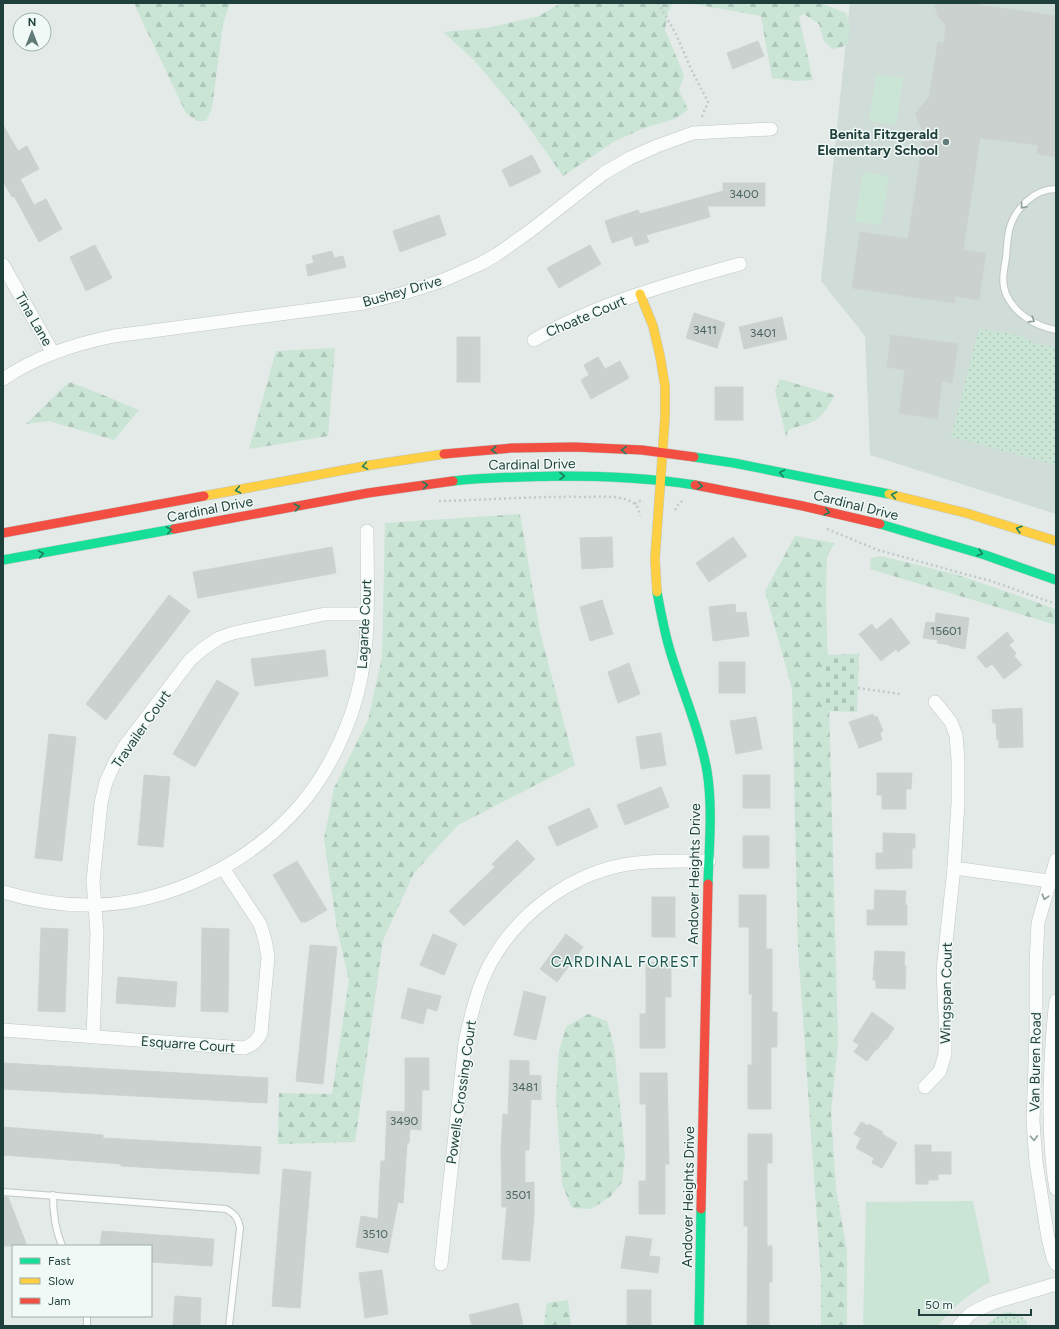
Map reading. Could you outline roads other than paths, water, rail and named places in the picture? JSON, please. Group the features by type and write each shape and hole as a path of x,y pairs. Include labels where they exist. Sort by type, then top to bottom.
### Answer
{"main road":[{"name":"Choate Court","path":"640,294 652,326 660,356 665,386 663,453"},
{"name":"Cardinal Drive","path":"3,534 363,466 450,453 512,448 574,447 642,450 742,465 912,499 966,513 1056,541"},
{"name":"Andover Heights Drive","path":"663,453 656,559 657,592 663,625 672,657 700,740 707,772 710,804 699,1326"},
{"name":"Cardinal Drive","path":"3,560 362,494 442,482 517,477 568,476 661,480 774,500 860,520 964,548 1006,561 1056,580"}],"street":[{"name":"Bushey Drive","path":"3,379 15,371 53,353 82,343 114,336 364,303 404,293 444,280 496,255 611,169 630,158 674,139 693,133 771,129"},
{"name":"Choate Court","path":"534,340 567,322 640,294 682,280 740,264"},
{"name":"Tina Lane","path":"3,265 53,353"},
{"name":"Lagarde Court","path":"3,892 28,899 58,904 95,905 126,902 162,894 191,883 223,868 247,853 272,833 295,811 315,786 332,760 343,736 361,680 366,648 367,531"},
{"name":"Travailer Court","path":"93,1037 97,933 93,881 101,803 106,782 115,762 124,748 190,660 219,638 233,633 324,614 367,614"},
{"name":"Wingspan Court","path":"925,1087 940,1071 945,1054 943,970 954,868 958,803 957,741 950,722 935,702"},
{"name":"Van Buren Road","path":"1056,860 1053,881 1038,923 1033,1121 1036,1162 1048,1238 1056,1264"},
{"name":"Powells Crossing Court","path":"441,1264 465,1042 471,1015 482,982 490,964 506,940 524,918 541,903 567,886 590,874 615,866 636,863 662,861 709,861"},
{"name":"Esquarre Court","path":"3,1030 244,1048 252,1045 261,1033 268,956 260,924 223,868"},
{"path":"954,868 1053,881"},
{"name":"Van Buren Road","path":"1056,1001 1051,1059 1050,1096 1051,1137 1056,1189"},
{"path":"959,1326 970,1314 992,1303 1056,1284"}],"lane":[{"path":"1056,189 1035,194 1016,213 1010,228 1003,279 1006,293 1011,303 1019,312 1045,328 1056,330"},
{"path":"3,1192 226,1209 234,1213 239,1220 240,1228 229,1326"},
{"path":"53,1195 54,1220 62,1245"}],"place":[{"name":"Benita Fitzgerald Elementary School","path":"946,142"}],"district":[{"name":"CARDINAL FOREST","path":"625,962"}]}
